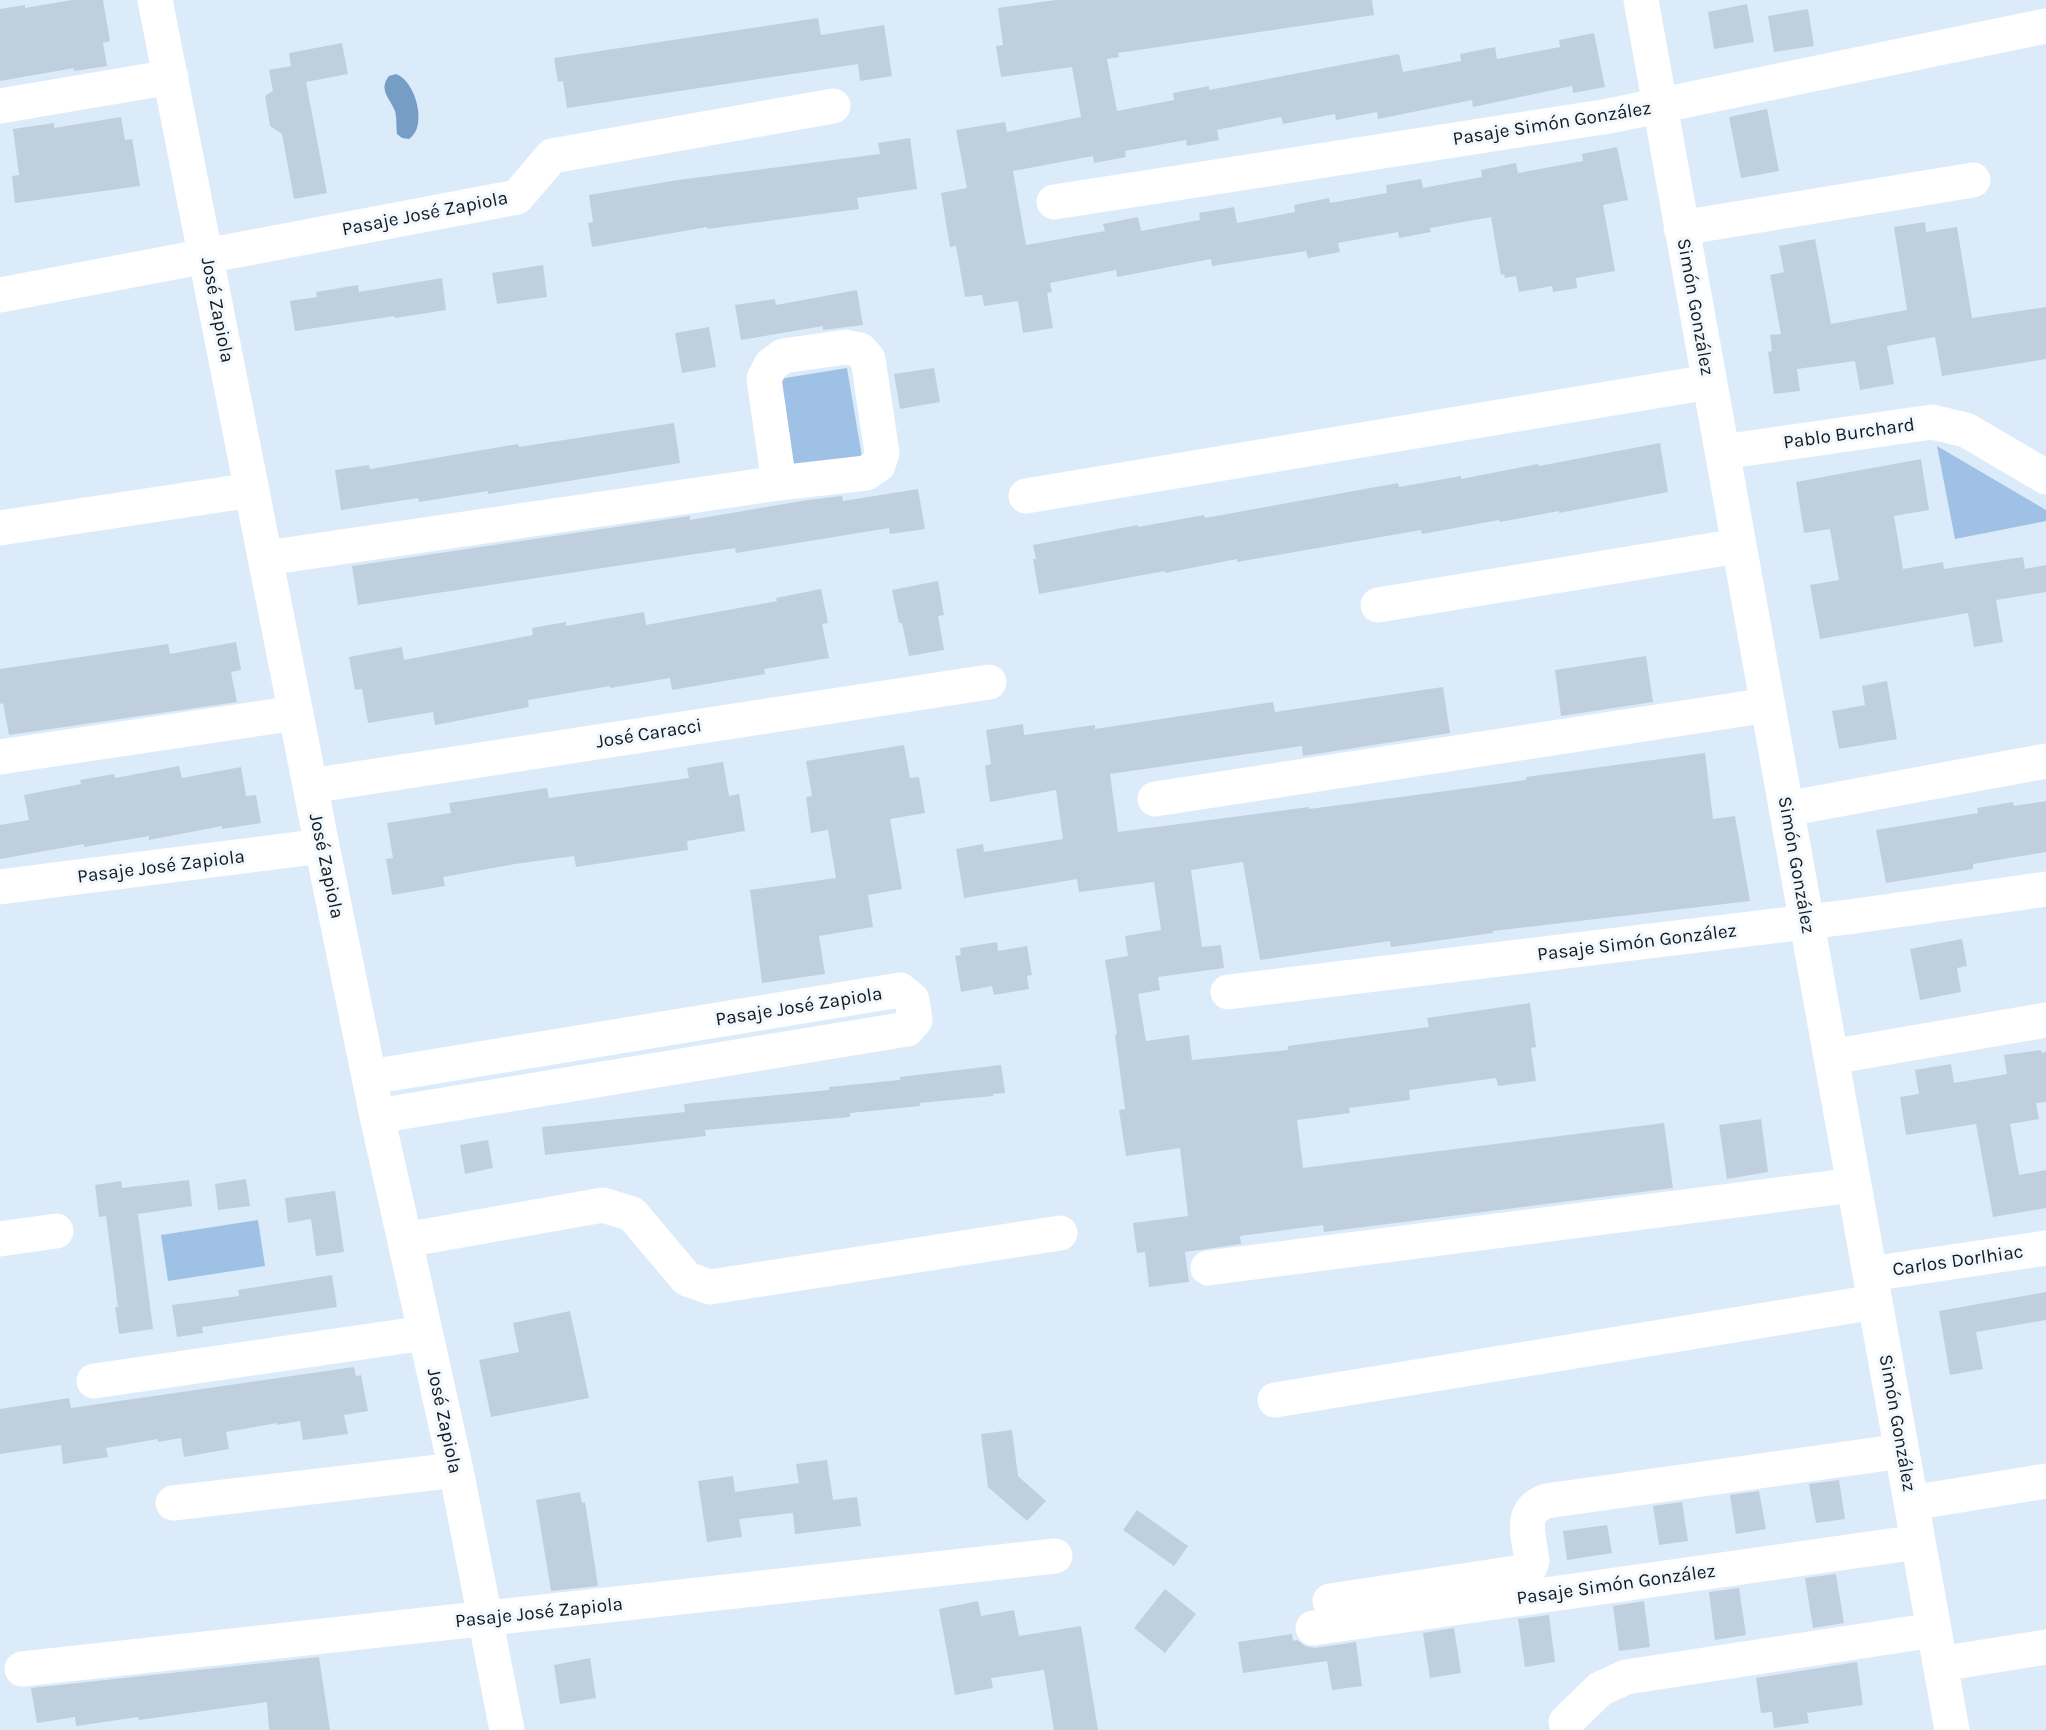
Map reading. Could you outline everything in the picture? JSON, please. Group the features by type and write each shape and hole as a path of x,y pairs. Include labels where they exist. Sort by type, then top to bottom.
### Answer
{"street":[{"name":"José Zapiola","path":"156,0 322,846 377,1116 456,1470 507,1730"},
{"name":"Simón González","path":"1641,0 1952,1730"},
{"name":"Pasaje Simón González","path":"1054,202 1660,106 2046,26"},
{"path":"0,106 171,77"},
{"name":"Pasaje José Zapiola","path":"0,295 517,197 552,156 833,106"},
{"path":"1681,228 1973,180"},
{"path":"1026,496 1709,382"},
{"name":"Pablo Burchard","path":"1722,453 1932,422 1966,430 2046,477"},
{"path":"266,558 779,483"},
{"path":"0,528 252,490"},
{"path":"1378,605 1738,546"},
{"name":"José Caracci","path":"310,786 989,682"},
{"path":"1155,799 1768,705"},
{"path":"0,757 296,713"},
{"path":"1786,809 2046,761"},
{"name":"Pasaje José Zapiola","path":"0,887 322,846"},
{"name":"Pasaje Simón González","path":"1228,992 1806,922 2046,889"},
{"name":"Pasaje José Zapiola","path":"370,1077 900,990 912,1000 915,1020 907,1029 377,1116"},
{"path":"1831,1057 2046,1020"},
{"path":"1208,1268 1854,1185"},
{"path":"405,1240 603,1205 632,1214 687,1279 710,1287 1060,1233"},
{"path":"0,1239 56,1231"},
{"name":"Carlos Dorlhiac","path":"1872,1288 2046,1248"},
{"path":"1275,1400 1872,1288"},
{"path":"94,1381 425,1333"},
{"name":"Pasaje Simón González","path":"1902,1451 1546,1501 1533,1506 1527,1516 1532,1561 1530,1567 1522,1572 1322,1614 1918,1542"},
{"path":"173,1503 456,1470"},
{"path":"1911,1503 2046,1480"},
{"name":"Pasaje José Zapiola","path":"22,1669 1055,1556"},
{"path":"1566,1722 1600,1689 1626,1677 1937,1647 2046,1647"}],"shaded area":[{"path":"396,74 409,85 419,115 415,133 409,139 397,134 395,111 385,90 389,76"},
{"path":"847,368 862,457 794,468 779,379"},
{"path":"1937,446 2046,510 2046,521 1955,539"},
{"path":"258,1220 265,1266 168,1281 161,1235"}],"building":[{"path":"72,0 103,0 110,41 103,43 107,66 74,71 74,68 0,81 0,9 25,5 25,8"},
{"path":"1056,0 1372,0 1374,15 1118,53 1119,57 1107,59 1117,111 1174,100 1173,93 1209,86 1209,90 1399,54 1403,72 1461,61 1460,54 1495,47 1497,59 1560,47 1559,40 1594,33 1605,87 1573,93 1572,86 1473,107 1472,100 1378,119 1377,112 1336,120 1335,114 1283,124 1281,117 1217,130 1219,140 1187,146 1186,140 1125,151 1126,157 1094,163 1093,156 1013,171 1026,245 1105,231 1103,224 1138,217 1141,231 1200,220 1199,213 1234,207 1237,223 1295,212 1294,205 1329,198 1330,203 1387,193 1386,185 1421,179 1423,188 1482,177 1481,170 1516,163 1518,173 1583,161 1582,154 1617,147 1628,200 1603,205 1615,271 1576,278 1577,288 1553,292 1552,286 1519,292 1516,276 1505,278 1504,274 1501,275 1491,217 1430,228 1431,232 1399,238 1398,232 1338,243 1340,252 1308,258 1306,251 1212,266 1211,259 1117,277 1116,270 1050,283 1052,292 1047,293 1053,328 1023,333 1018,301 984,306 982,295 965,297 956,246 950,247 941,193 967,188 956,130 1005,122 1007,132 1081,117 1072,67 1001,77 996,46 1003,45 998,8"},
{"path":"1747,4 1754,42 1714,49 1708,12"},
{"path":"1808,9 1814,46 1774,52 1768,16"},
{"path":"818,18 821,35 884,25 892,76 860,81 858,64 567,108 563,81 558,82 554,58"},
{"path":"342,43 348,74 306,82 327,193 294,199 282,134 270,126 265,96 273,91 269,70 291,66 289,53"},
{"path":"1767,109 1779,171 1741,178 1729,117"},
{"path":"121,117 125,140 132,139 140,186 15,203 12,176 19,175 13,129 54,123 54,128"},
{"path":"910,138 917,189 857,198 859,209 707,227 592,247 588,223 593,222 589,195 678,180 880,154 878,143"},
{"path":"1925,222 1926,232 1957,227 1972,318 2046,307 2046,359 1942,376 1935,337 1887,346 1894,384 1860,390 1855,361 1797,369 1800,391 1774,394 1768,352 1772,351 1770,335 1781,334 1770,275 1784,272 1779,246 1815,239 1831,324 1907,310 1894,227"},
{"path":"543,265 547,297 497,304 492,273"},
{"path":"442,278 446,310 295,331 290,301 317,297 316,292 358,285 359,292"},
{"path":"857,290 863,325 823,330 823,326 741,340 735,305 775,299 776,305"},
{"path":"709,327 716,367 682,373 675,333"},
{"path":"934,368 940,402 900,409 894,374"},
{"path":"674,423 680,463 488,494 488,491 419,502 418,498 341,510 335,470 369,465 370,469 518,444 519,447"},
{"path":"1660,443 1668,492 1559,513 1500,522 1499,520 1422,534 1421,530 1039,594 1033,545 1138,525 1204,515 1205,518 1398,483 1399,487 1461,476 1461,479"},
{"path":"1921,459 1929,510 1894,516 1903,569 1943,562 1944,569 2023,557 2025,569 2046,565 2046,592 1996,600 2003,642 1974,647 1968,613 1820,639 1810,585 1839,580 1830,529 1804,533 1796,482"},
{"path":"918,489 925,529 890,534 889,528 736,553 735,548 358,605 352,566 690,516 690,520 808,500 842,496 843,501"},
{"path":"938,581 944,615 938,616 944,650 909,656 892,590"},
{"path":"821,589 828,623 822,624 829,658 764,669 765,674 672,690 670,678 610,686 528,700 529,707 435,725 433,712 368,723 362,689 355,690 349,657 402,647 404,660 533,635 532,628 566,622 566,626 644,612 646,625 777,601 776,598"},
{"path":"236,642 241,670 231,672 237,702 9,735 3,703 0,704 0,669 168,644 170,654"},
{"path":"1646,656 1653,702 1561,716 1555,670"},
{"path":"1887,681 1897,739 1839,749 1832,711 1865,705 1862,686"},
{"path":"1443,687 1450,733 1303,756 1302,746 1110,774 1118,832 1431,793 1526,780 1526,777 1705,753 1713,819 1735,816 1750,901 1493,931 1391,947 1390,941 1260,960 1243,862 1191,870 1202,947 1221,945 1224,968 1158,977 1160,990 1138,994 1146,1041 1189,1035 1192,1060 1288,1050 1288,1046 1429,1027 1427,1018 1530,1003 1536,1047 1531,1048 1536,1081 1498,1086 1496,1078 1409,1090 1410,1100 1349,1108 1350,1113 1297,1120 1303,1168 1664,1123 1673,1188 1324,1232 1323,1225 1240,1236 1241,1244 1185,1252 1189,1282 1149,1287 1145,1252 1137,1253 1133,1223 1188,1216 1180,1148 1126,1156 1119,1110 1125,1109 1117,1034 1105,960 1128,956 1125,936 1161,930 1154,882 1079,892 1077,879 964,898 956,849 983,844 984,852 1063,839 1056,790 990,802 985,766 991,764 986,730 1023,724 1024,735 1095,725 1095,729 1273,702 1275,712"},
{"path":"904,745 910,778 919,777 925,813 890,819 902,889 868,895 873,927 819,936 825,974 762,983 750,890 836,878 828,830 811,833 806,797 812,796 806,761"},
{"path":"723,762 729,796 739,794 745,831 687,841 688,850 576,867 574,856 443,877 445,886 392,895 386,859 393,858 387,823 451,813 449,803 547,788 549,798 689,778 687,768"},
{"path":"179,766 182,778 241,767 246,796 256,795 261,823 222,829 222,826 149,840 149,836 84,847 84,844 0,859 0,825 29,820 24,795 81,784 80,780 114,774 115,778"},
{"path":"2046,801 2046,852 1973,864 1973,869 1886,883 1876,830 1978,813 1977,808 2013,802 2014,806"},
{"path":"1962,939 1967,966 1957,968 1961,992 1920,1000 1910,949"},
{"path":"997,942 998,951 1027,946 1032,975 1027,976 1029,989 994,995 992,986 961,992 955,956 961,955 960,948"},
{"path":"2041,1050 2042,1053 2046,1052 2046,1102 2036,1103 2039,1119 2010,1124 2019,1175 2046,1170 2046,1208 1993,1217 1976,1124 1906,1135 1900,1097 1919,1094 1915,1070 1951,1064 1954,1083 2007,1074 2004,1055"},
{"path":"1001,1065 1005,1093 993,1096 850,1113 850,1117 705,1130 706,1136 545,1155 542,1127 685,1112 684,1104 829,1090 829,1087"},
{"path":"1761,1119 1768,1172 1727,1179 1719,1125"},
{"path":"488,1140 493,1168 465,1174 460,1145"},
{"path":"246,1179 250,1206 218,1210 215,1184"},
{"path":"189,1180 192,1206 138,1214 153,1329 119,1334 106,1216 99,1217 95,1185 121,1181 122,1188"},
{"path":"335,1191 344,1252 316,1256 311,1219 288,1223 285,1198"},
{"path":"332,1275 337,1307 202,1327 203,1333 177,1337 172,1305 239,1296 238,1290"},
{"path":"2046,1292 2046,1320 1976,1332 1983,1369 1950,1375 1939,1311"},
{"path":"570,1311 589,1398 491,1417 479,1360 519,1352 513,1323"},
{"path":"354,1367 356,1376 361,1375 368,1411 344,1415 348,1434 303,1440 300,1421 226,1432 229,1449 184,1457 181,1438 106,1448 108,1457 63,1464 61,1445 0,1454 0,1409 69,1398 71,1408"},
{"path":"1012,1430 1018,1476 1046,1501 1027,1521 988,1487 981,1434"},
{"path":"827,1460 833,1500 857,1497 861,1526 795,1534 793,1513 739,1519 742,1537 707,1542 698,1481 733,1476 735,1492 799,1483 796,1464"},
{"path":"1839,1480 1845,1519 1816,1523 1809,1484"},
{"path":"1759,1491 1766,1529 1736,1534 1730,1495"},
{"path":"580,1492 582,1503 585,1502 598,1586 551,1591 536,1500"},
{"path":"1682,1502 1688,1541 1659,1545 1653,1506"},
{"path":"1137,1510 1188,1546 1174,1566 1123,1530"},
{"path":"1607,1525 1612,1553 1567,1560 1563,1531"},
{"path":"1836,1574 1844,1623 1813,1628 1805,1578"},
{"path":"1739,1588 1746,1635 1715,1640 1709,1592"},
{"path":"1165,1589 1196,1614 1165,1653 1134,1628"},
{"path":"978,1601 981,1616 1014,1610 1019,1636 1081,1626 1098,1730 1054,1730 1044,1670 991,1678 993,1688 955,1695 939,1609"},
{"path":"1644,1601 1650,1647 1619,1651 1613,1606"},
{"path":"1549,1615 1555,1662 1525,1667 1518,1619"},
{"path":"1454,1628 1461,1673 1430,1678 1423,1633"},
{"path":"1292,1634 1293,1641 1297,1640 1305,1646 1315,1648 1356,1642 1362,1686 1332,1690 1327,1661 1243,1673 1238,1642"},
{"path":"319,1657 330,1730 269,1730 267,1702 76,1726 75,1717 37,1723 31,1688"},
{"path":"590,1658 596,1698 560,1704 554,1665"},
{"path":"1857,1662 1863,1705 1807,1713 1809,1723 1774,1728 1772,1712 1761,1713 1756,1678"}]}
